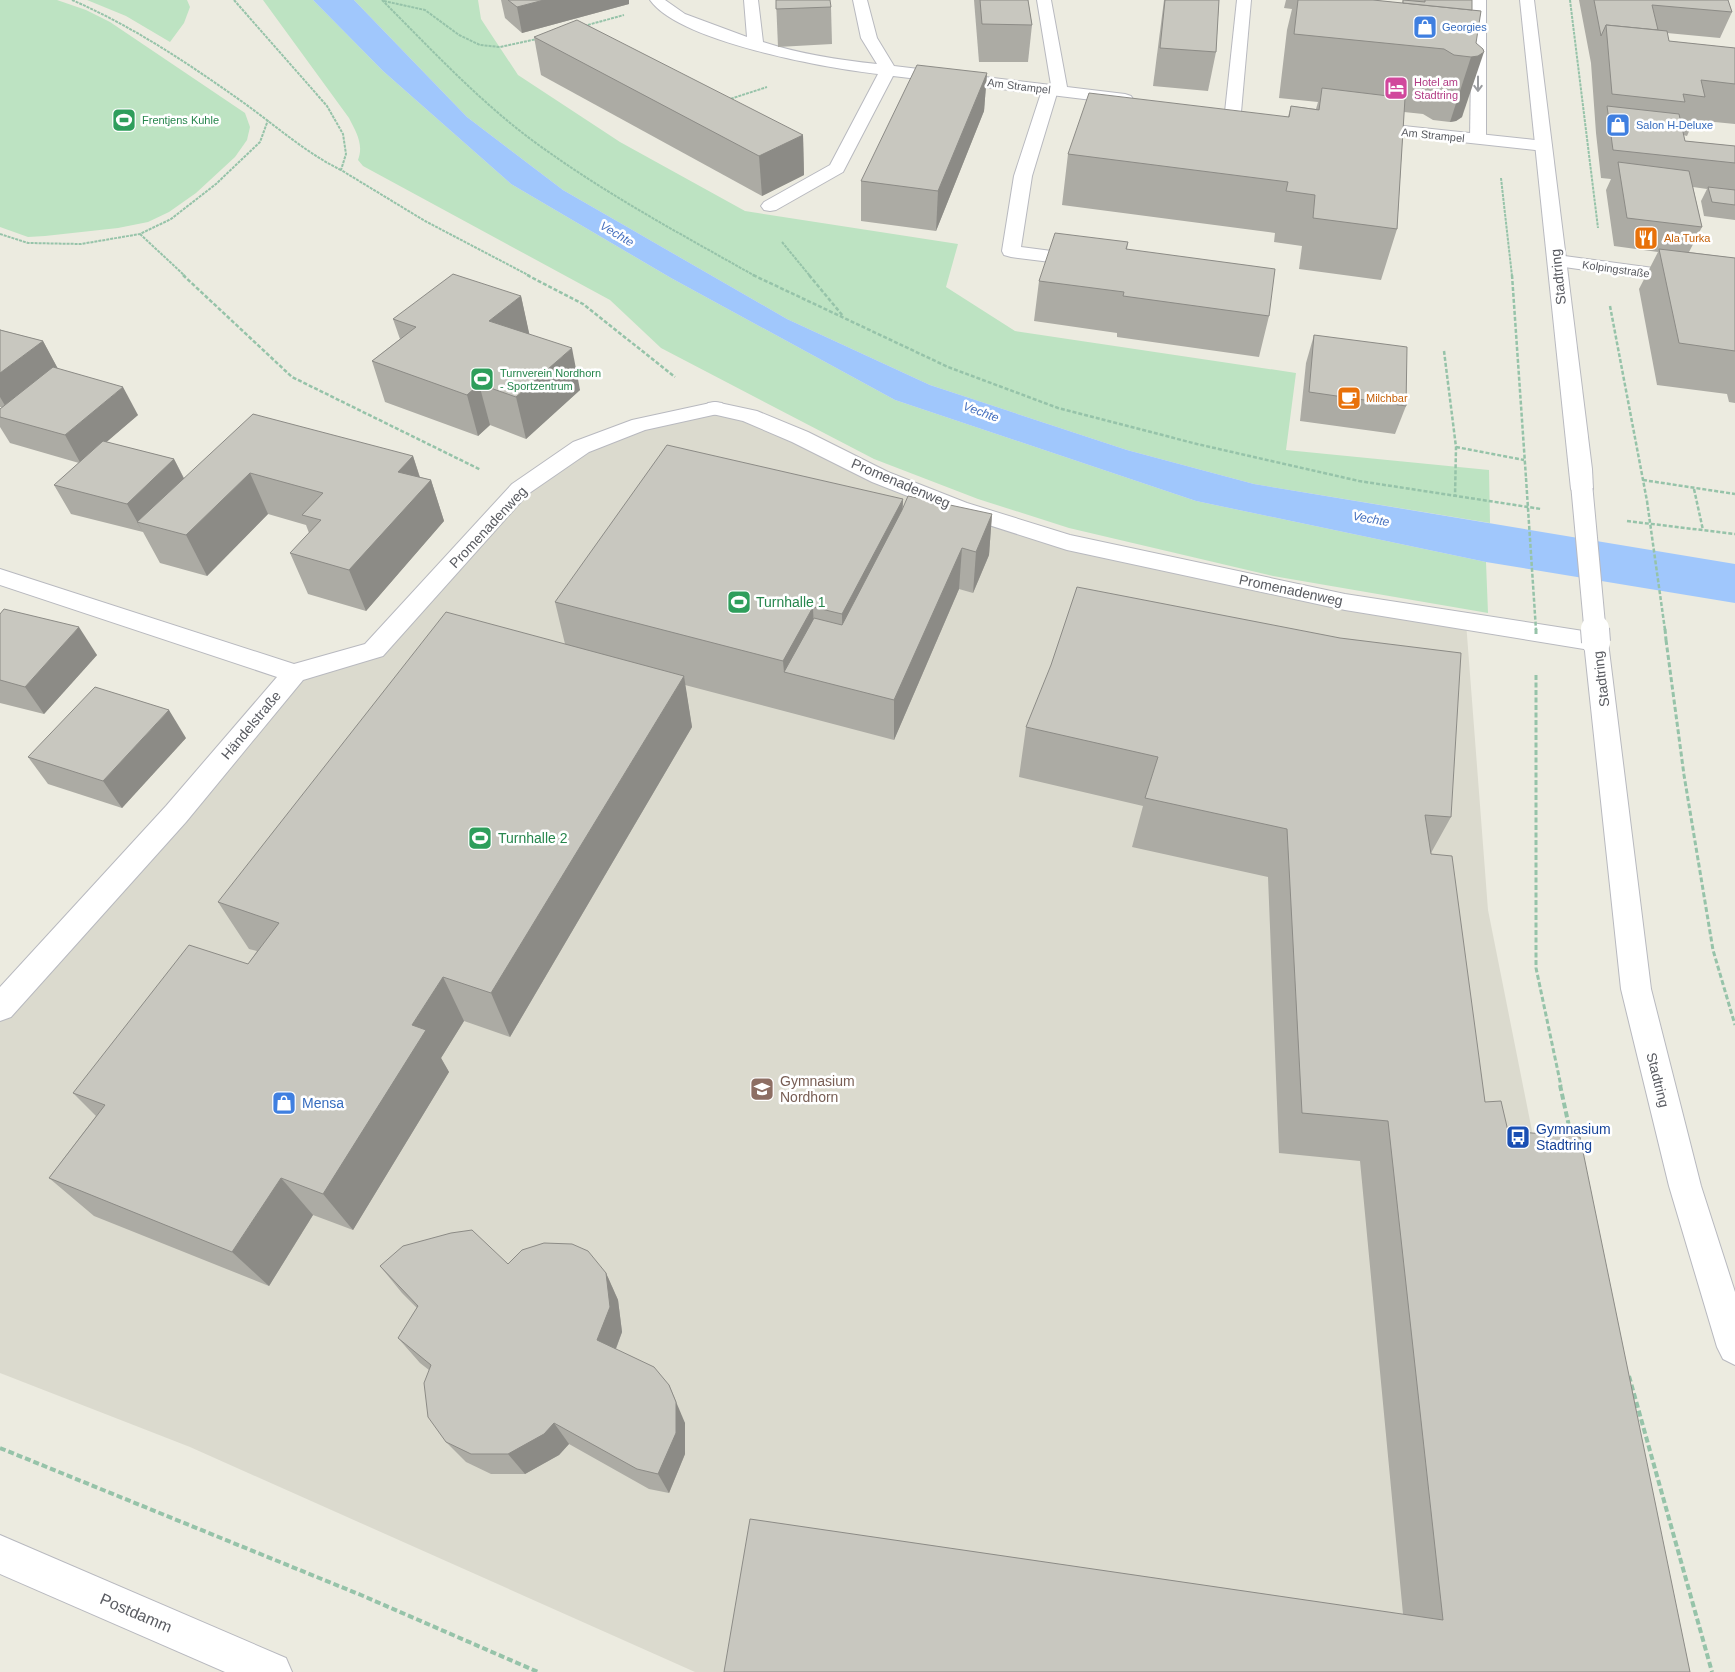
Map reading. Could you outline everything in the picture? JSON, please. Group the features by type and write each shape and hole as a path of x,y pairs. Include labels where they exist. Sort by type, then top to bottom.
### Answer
{"street":[{"path":"750,0 756,46"},
{"path":"770,206 837,168 888,69 869,38 860,0"},
{"name":"Am Strampel","path":"1044,0 1055,90"},
{"path":"1233,112 1244,0"},
{"path":"1478,139 1479,0"},
{"name":"Stadtring","path":"1527,0 1581,469 1596,642 1636,989 1685,1186 1735,1348"},
{"name":"Am Strampel","path":"659,2 680,17 713,31 778,52 836,64 1145,101"},
{"path":"1055,90 1022,176 1011,251 1099,262"},
{"path":"1214,110 1251,114"},
{"name":"Am Strampel","path":"1353,126 1544,146"},
{"name":"Kolpingstraße","path":"1557,261 1735,285"},
{"name":"Promenadenweg","path":"294,673 374,650 520,489 581,447 638,425 715,408 750,416 800,437 880,477 959,508 1067,542 1345,602 1536,639 1596,642"},
{"path":"0,577 294,673"},
{"name":"Händelstraße","path":"0,1008 176,814 294,673"},
{"name":"Postdamm","path":"0,1554 272,1672"}],"path":[{"path":"72,0 104,13 153,42 268,120 325,163 341,170 425,221 583,304 715,408"},
{"path":"234,0 327,106 342,134 346,154 341,170"},
{"path":"382,0 424,9 461,38 482,47 505,47 543,38"},
{"path":"382,0 476,94 548,153 668,228 769,284 948,367 1058,408 1197,444 1359,481 1455,497 1456,447 1444,351"},
{"path":"1570,0 1603,267"},
{"path":"579,28 659,2"},
{"path":"0,234 28,243 81,244 140,234 171,219 216,184 260,142 268,120"},
{"path":"770,206 760,216 845,319"},
{"path":"140,234 292,377 520,489"},
{"path":"1513,287 1536,639"},
{"path":"1608,298 1643,480 1684,775 1713,950 1735,1025"},
{"path":"1456,447 1524,460"},
{"path":"1643,480 1735,494"},
{"path":"1694,489 1703,530"},
{"path":"1536,673 1536,968 1573,1143"},
{"path":"1626,1366 1712,1672"},
{"path":"0,1448 361,1595 538,1672"}],"shaded area":[{"name":"Gymnasium Nordhorn","path":"703,411 747,416 1069,543 1466,622 1488,910 1541,1176 1632,1672 695,1672 190,1447 0,1373 0,1001 300,669 383,646 517,493 573,451"}],"green space":[{"name":"Frentjens Kuhle","path":"0,0 57,0 86,10 110,22 245,113 250,127 247,140 235,157 196,193 169,212 148,222 118,228 28,237 0,227"},
{"path":"87,0 187,0 190,7 184,23 170,42 126,16"},
{"path":"263,0 313,0 383,71 511,184 671,278 895,400 1196,501 1486,562 1488,613 1273,576 1069,528 978,499 874,459 661,348 610,300 363,166 358,160 360,143 349,118"},
{"path":"354,0 478,0 481,19 518,75 620,142 745,211 958,244 946,287 1015,331 1296,373 1286,450 1489,470 1490,523 1254,484 1127,450 930,385 787,319 563,190 467,117"}],"water":[{"name":"Vechte","path":"313,0 354,0 467,117 563,190 787,319 930,385 1127,450 1254,484 1735,564 1735,603 1486,562 1196,501 895,400 671,278 511,184 383,71"}],"building":[{"path":"508,0 544,0 517,7"},
{"path":"776,0 830,0 831,7 776,9"},
{"path":"980,0 1028,0 1032,25 982,24"},
{"path":"1165,0 1219,0 1216,52 1160,48"},
{"path":"1298,0 1373,0 1481,11 1476,43 1484,52 1478,56 1471,57 1454,55 1444,49 1294,34"},
{"path":"1403,0 1425,2 1425,0 1472,0 1472,10 1403,3"},
{"path":"1594,0 1728,0 1732,12 1652,5 1658,30 1606,25 1601,36"},
{"path":"577,20 803,135 759,156 534,37"},
{"path":"1606,25 1667,31 1669,41 1735,48 1735,84 1701,80 1705,97 1683,94 1685,102 1612,94"},
{"path":"917,65 987,73 938,191 861,181"},
{"path":"1322,88 1405,98 1397,229 1313,218 1315,195 1286,191 1288,182 1068,154 1089,93 1289,117 1291,106 1319,110"},
{"path":"1607,106 1679,114 1685,141 1735,146 1735,163 1613,150"},
{"path":"1618,162 1689,171 1702,227 1627,218"},
{"path":"1708,187 1735,190 1735,205 1712,202"},
{"path":"1055,233 1128,242 1126,249 1275,269 1269,316 1123,296 1124,292 1039,281"},
{"path":"1659,249 1735,258 1735,351 1679,343"},
{"path":"453,274 521,296 489,321 572,348 516,397 479,384 467,395 372,361 416,327 393,319"},
{"path":"0,330 43,341 0,373"},
{"path":"1314,335 1407,347 1406,406 1309,392"},
{"path":"53,367 123,387 65,435 0,417 0,409"},
{"path":"253,414 413,456 398,472 431,480 349,570 290,553 321,520 302,515 323,493 250,473 186,535 137,522"},
{"path":"103,441 174,459 127,504 54,485"},
{"name":"Turnhalle 1","path":"667,445 903,499 842,614 813,607 783,661 555,602"},
{"path":"908,496 992,514 976,552 962,548 894,700 784,672 814,618 842,625"},
{"path":"1077,587 1340,638 1461,653 1451,817 1425,815 1431,854 1452,856 1485,1102 1501,1101 1508,1131 1580,1137 1690,1672 724,1672 750,1519 1443,1620 1388,1121 1302,1113 1287,829 1145,798 1158,757 1026,727 1051,665"},
{"path":"4,609 79,627 25,687 0,680 0,614"},
{"path":"446,612 684,676 491,993 443,977 412,1025 426,1030 323,1194 281,1178 232,1252 49,1178 105,1105 73,1093 189,945 248,964 279,923 218,902"},
{"path":"95,687 169,710 103,781 28,757"},
{"path":"472,1230 508,1264 522,1250 544,1243 572,1244 588,1251 606,1273 610,1307 597,1340 654,1367 669,1385 676,1402 676,1433 658,1474 637,1469 554,1423 544,1434 508,1454 471,1454 446,1442 428,1417 424,1383 431,1365 398,1338 418,1306 380,1266 403,1246 451,1233"}],"place":[{"name":"Georgies","path":"1425,27"},
{"name":"Hotel am Stadtring","path":"1396,88"},
{"name":"Frentjens Kuhle","path":"124,120"},
{"name":"Salon H-Deluxe","path":"1618,125"},
{"name":"Ala Turka","path":"1646,238"},
{"name":"Turnverein Nordhorn - Sportzentrum","path":"482,379"},
{"name":"Milchbar","path":"1349,398"},
{"name":"Turnhalle 1","path":"739,602"},
{"name":"Turnhalle 2","path":"480,838"},
{"name":"Gymnasium Nordhorn","path":"762,1089"},
{"name":"Mensa","path":"284,1103"},
{"name":"Gymnasium Stadtring","path":"1518,1137"}]}
